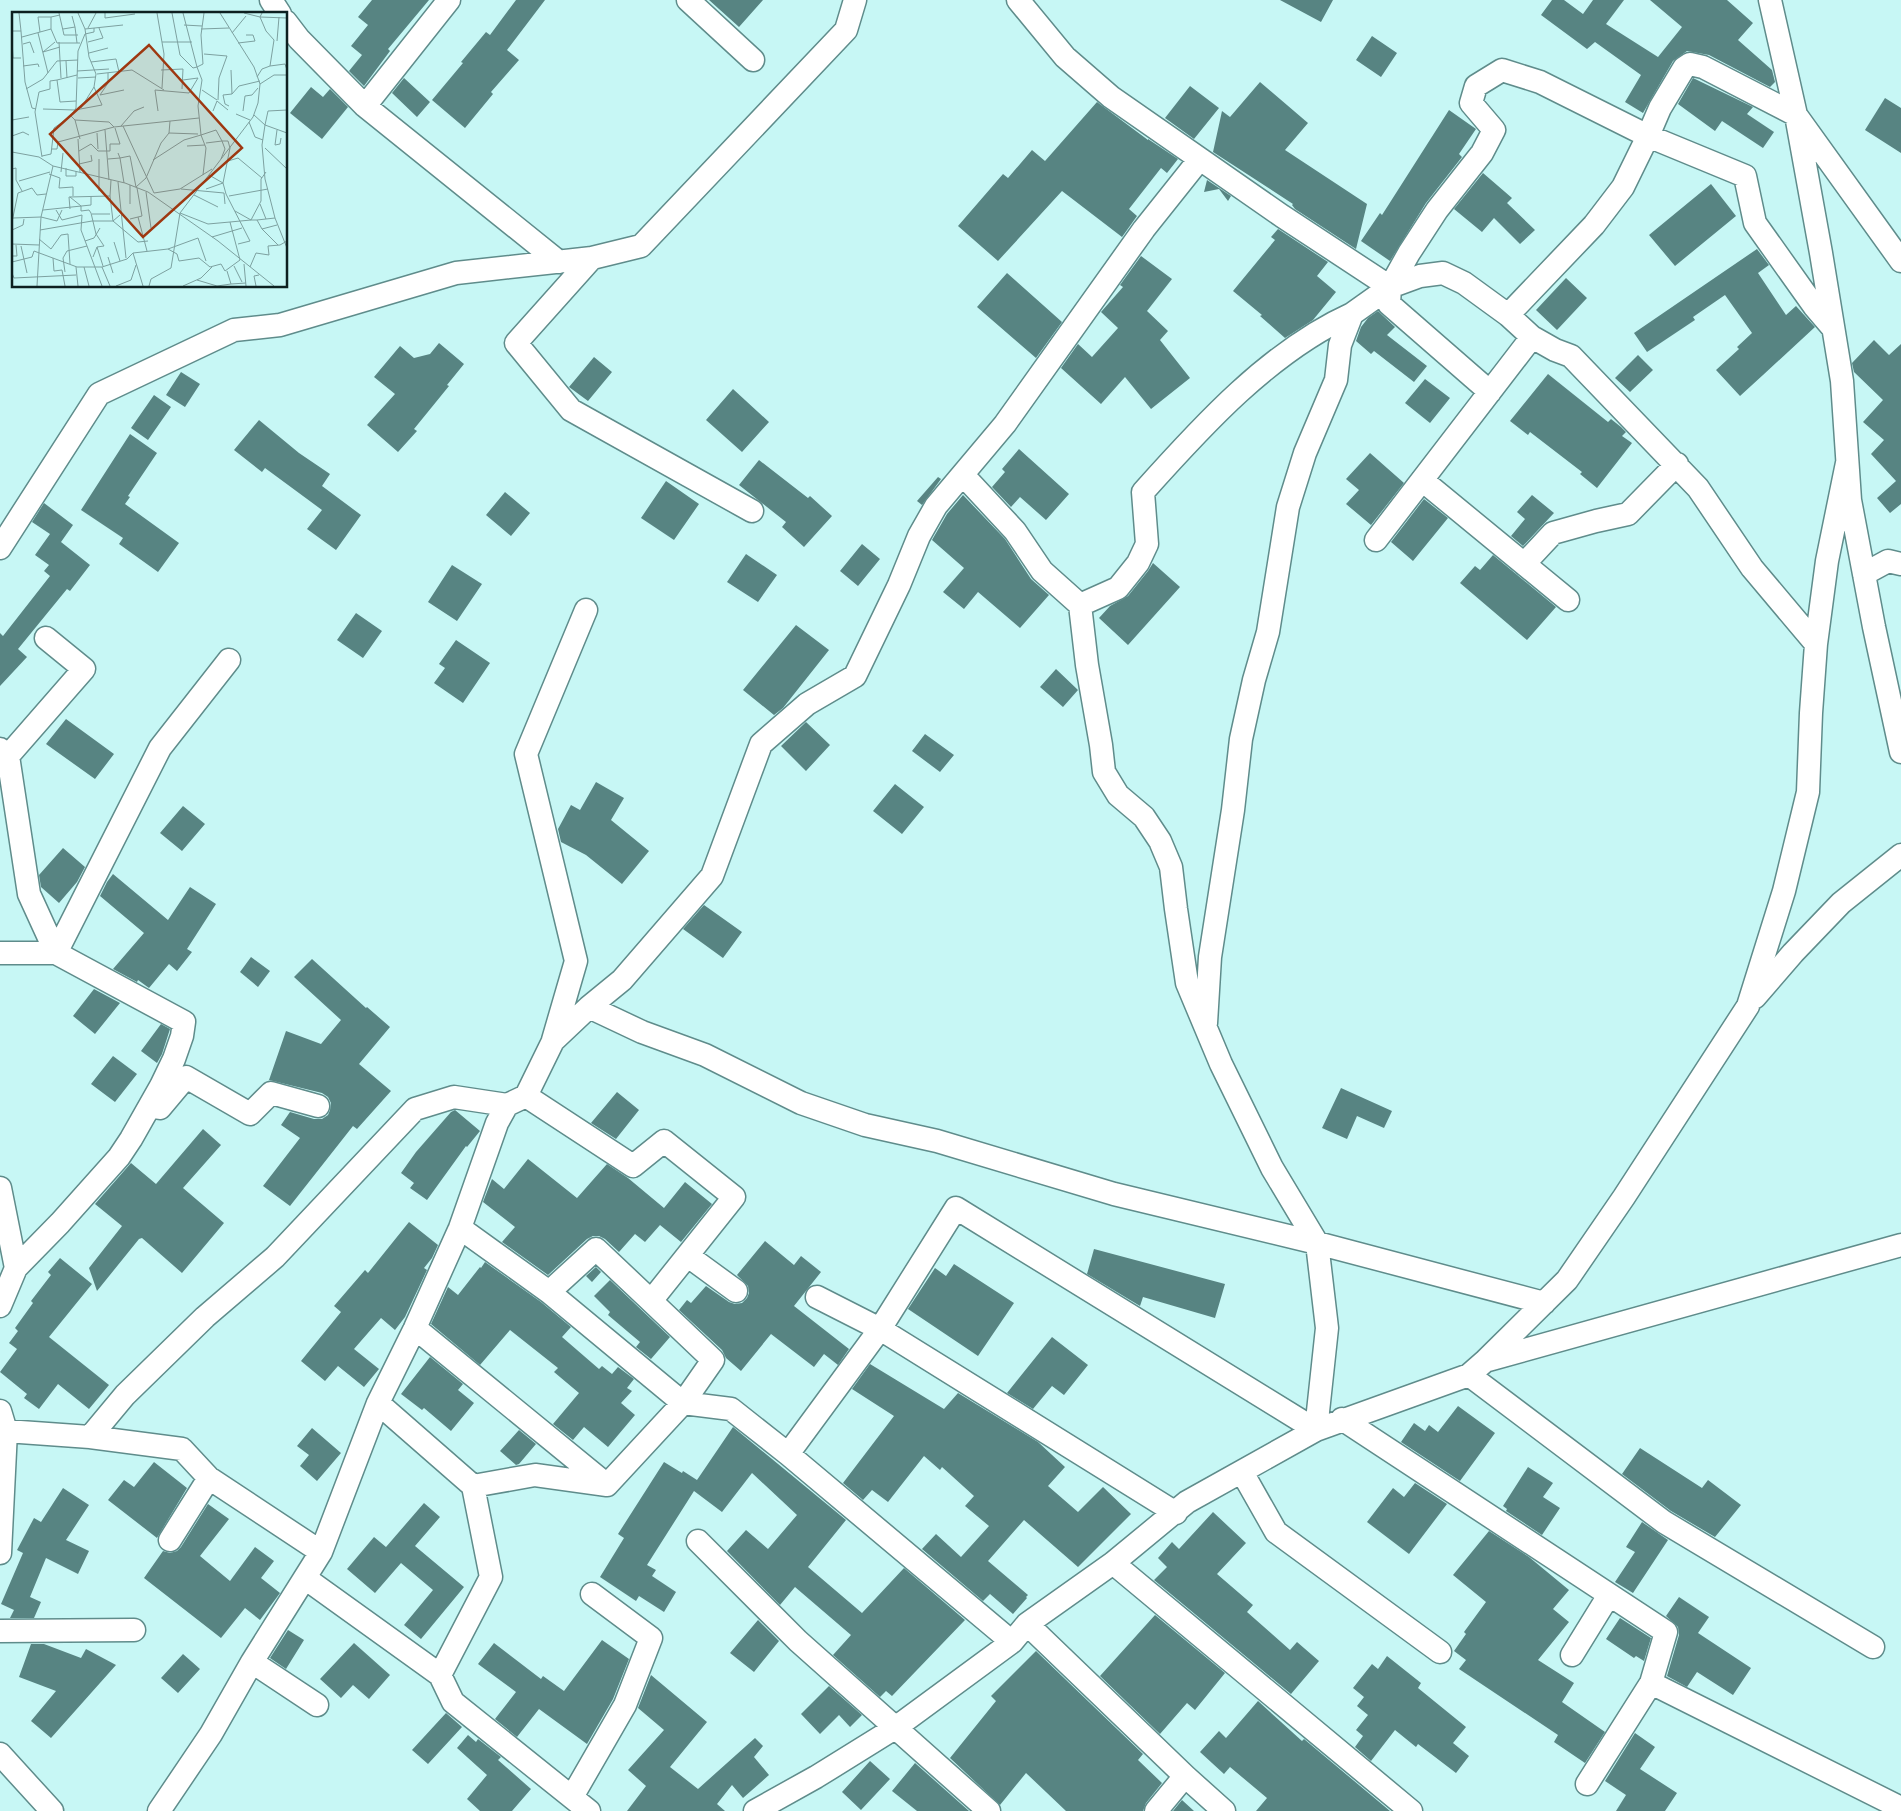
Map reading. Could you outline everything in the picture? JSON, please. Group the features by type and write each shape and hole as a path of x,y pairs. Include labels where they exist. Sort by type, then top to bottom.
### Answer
{"street":[{"path":"271,0 279,12"},
{"path":"366,106 449,0"},
{"path":"688,0 753,60"},
{"path":"0,548 99,394 234,330 280,325 456,273 592,258 641,246 846,30 855,0"},
{"path":"1018,0 1065,57 1111,97 1199,160 1390,287"},
{"path":"1770,0 1796,115 1842,381 1850,500 1901,752"},
{"path":"288,25 299,39 366,106 559,262"},
{"path":"1508,314 1594,225 1623,186 1660,108 1684,68 1690,64 1703,67 1796,115 1901,260"},
{"path":"1490,392 1389,304 1390,287 1409,252 1462,176 1482,153 1494,130 1471,103 1476,86 1502,70 1540,82 1648,136 1745,176 1755,224 1814,306 1833,328"},
{"path":"160,1811 211,1734 252,1662 321,1552 378,1403 415,1328 460,1228 497,1124 517,1100 553,1041 589,1007 622,980 712,876 761,744 806,704 855,676 899,584 919,536 936,506 1005,424 1144,229 1199,160"},
{"path":"592,258 516,343 571,410 752,512"},
{"path":"1080,604 1118,588 1138,563 1147,544 1143,492 1191,438 1268,366 1330,324 1352,314 1390,287 1420,276 1443,273 1464,283 1508,314 1532,337 1555,350 1571,356 1677,464 1698,488 1752,568 1816,644"},
{"path":"1206,1029 1210,957 1233,810 1241,739 1254,680 1268,632 1288,507 1305,453 1336,380 1340,345 1352,314"},
{"path":"1376,540 1532,337"},
{"path":"1748,1006 1784,891 1808,792 1816,644 1827,560 1847,462"},
{"path":"1524,564 1553,533 1596,520 1628,514 1677,464"},
{"path":"963,475 1015,531 1042,571 1080,604 1087,665 1104,772 1118,795 1144,817 1160,841 1171,867 1186,983 1221,1064 1272,1168 1317,1243 1327,1328 1316,1430"},
{"path":"1422,480 1568,600"},
{"path":"1864,574 1888,562 1901,564"},
{"path":"553,1041 576,961 526,754 586,610"},
{"path":"46,638 84,669 4,752 28,894 56,953"},
{"path":"56,953 160,748 229,660"},
{"path":"755,1811 816,1777 894,1728 1012,1642 1027,1624 1114,1563 1187,1502 1316,1430 1468,1375 1485,1361 1567,1280 1624,1197 1748,1006 1793,953 1841,903 1901,855"},
{"path":"0,953 56,953 184,1022 182,1036 161,1086 119,1157"},
{"path":"589,1007 642,1032 705,1055 801,1103 865,1125 937,1142 1114,1194 1317,1243 1544,1303"},
{"path":"0,1306 16,1268 60,1223 119,1157 186,1077 250,1114 271,1092 318,1106"},
{"path":"90,1437 125,1394 205,1317 275,1258 415,1110 454,1097 517,1100 633,1166 664,1141 734,1197 651,1301"},
{"path":"0,1188 16,1268"},
{"path":"788,1454 880,1329 956,1208 1316,1430"},
{"path":"460,1228 548,1292 683,1403 731,1409 788,1454 1012,1642"},
{"path":"1485,1361 1901,1245"},
{"path":"548,1292 596,1249 713,1360 683,1403 607,1485"},
{"path":"688,1256 736,1291"},
{"path":"817,1297 880,1329 1176,1513"},
{"path":"415,1328 607,1485"},
{"path":"1468,1375 1664,1522 1873,1647"},
{"path":"378,1403 473,1486 491,1577 440,1675"},
{"path":"1342,1419 1666,1632 1651,1683 1587,1784"},
{"path":"0,1553 3,1421 90,1437 182,1449 209,1478 321,1552"},
{"path":"1242,1472 1276,1532 1440,1652"},
{"path":"473,1486 535,1475 607,1485"},
{"path":"170,1540 209,1478"},
{"path":"698,1541 798,1641 989,1811"},
{"path":"1114,1563 1411,1811"},
{"path":"305,1578 440,1675 453,1702 581,1804 625,1705 651,1638 592,1594"},
{"path":"1572,1655 1609,1595"},
{"path":"1027,1624 1224,1811"},
{"path":"0,1631 134,1630"},
{"path":"252,1662 317,1705"},
{"path":"1651,1683 1901,1808"},
{"path":"0,1754 52,1811"},
{"path":"1156,1811 1185,1776"}],"building":[{"path":"372,0 429,0 388,49 390,51 364,86 349,71 362,55 351,46 368,25 358,17"},
{"path":"516,0 545,0 507,50 519,60 491,92 493,94 465,128 432,100 486,32 490,35"},
{"path":"709,0 763,0 739,27"},
{"path":"1280,0 1333,0 1321,22"},
{"path":"1552,0 1564,0 1583,14 1593,0 1624,0 1606,24 1658,57 1682,27 1650,0 1727,0 1753,23 1738,40 1772,70 1775,82 1770,87 1709,55 1687,51 1673,61 1643,113 1625,102 1641,75 1595,42 1587,49 1541,15"},
{"path":"1372,36 1397,53 1381,77 1356,60"},
{"path":"404,78 430,102 417,117 392,93"},
{"path":"1693,78 1753,107 1747,114 1774,132 1763,148 1722,121 1715,131 1678,104"},
{"path":"1260,82 1308,123 1285,150 1367,204 1356,249 1295,209 1293,204 1213,152 1222,111 1230,117"},
{"path":"1190,86 1219,108 1194,139 1165,118"},
{"path":"311,87 323,97 330,89 348,107 322,139 290,113"},
{"path":"1885,98 1901,108 1901,153 1865,130"},
{"path":"1097,102 1148,140 1178,159 1167,173 1161,168 1129,209 1137,216 1122,237 1062,191 998,261 958,226 1003,174 1008,178 1032,150 1045,161"},
{"path":"1449,110 1476,129 1459,154 1462,157 1426,203 1390,261 1361,241 1380,213 1382,215"},
{"path":"1483,173 1512,198 1507,203 1535,230 1520,244 1494,218 1482,232 1454,209"},
{"path":"1207,180 1231,196 1228,201 1219,189 1204,192"},
{"path":"1711,184 1736,216 1675,266 1649,235"},
{"path":"1278,229 1328,262 1317,276 1336,292 1313,320 1285,338 1260,316 1262,315 1233,291 1275,240 1271,237"},
{"path":"1757,249 1769,265 1758,273 1786,315 1796,306 1815,327 1740,396 1716,370 1739,349 1737,347 1752,333 1725,295 1693,317 1695,320 1647,352 1634,333"},
{"path":"1141,256 1172,279 1147,311 1168,331 1160,340 1190,378 1151,409 1125,377 1101,404 1061,368 1078,344 1092,357 1118,328 1101,312 1123,287 1120,285"},
{"path":"1007,273 1062,322 1036,358 977,307"},
{"path":"1566,278 1587,298 1557,330 1536,310"},
{"path":"1378,311 1395,327 1387,335 1427,366 1414,382 1374,351 1371,354 1356,341 1361,327 1368,318"},
{"path":"1874,340 1889,355 1901,344 1901,504 1890,513 1877,498 1896,481 1871,454 1884,440 1863,422 1883,400 1854,372 1852,363"},
{"path":"439,343 464,364 447,385 449,386 414,429 417,431 398,452 367,425 395,394 374,377 400,346 414,358 430,354"},
{"path":"1638,355 1653,370 1630,392 1615,378"},
{"path":"594,357 612,372 588,401 569,387"},
{"path":"181,372 200,384 185,407 166,395"},
{"path":"1548,374 1608,422 1611,419 1621,427 1626,432 1622,436 1632,443 1597,488 1580,474 1582,472 1530,432 1528,435 1510,421"},
{"path":"1425,379 1450,398 1430,423 1405,403"},
{"path":"733,389 769,422 742,452 706,420"},
{"path":"154,395 171,407 148,440 131,428"},
{"path":"259,420 299,453 330,474 322,486 361,515 336,550 307,529 322,510 265,468 262,472 234,450"},
{"path":"130,434 157,453 128,496 130,497 125,504 179,543 158,572 119,544 123,538 81,510"},
{"path":"1019,449 1069,494 1046,520 1020,497 1011,507 992,487 1005,472 1002,469"},
{"path":"1370,453 1404,483 1371,525 1346,504 1359,490 1346,479"},
{"path":"759,460 808,498 810,496 832,516 804,547 782,527 786,522 739,485"},
{"path":"938,477 941,479 922,505 917,501"},
{"path":"666,481 699,504 674,540 641,518"},
{"path":"505,492 530,513 511,536 486,515"},
{"path":"963,495 1005,539 1031,579 1049,595 1020,628 978,592 964,609 943,592 964,568 932,540 947,514"},
{"path":"1532,495 1554,513 1523,546 1511,536 1525,519 1517,512"},
{"path":"1424,499 1448,518 1413,561 1391,542"},
{"path":"44,503 73,525 61,542 90,565 70,591 67,589 18,649 27,657 0,686 0,633 3,636 50,576 44,571 49,565 35,555 50,534 32,522"},
{"path":"862,544 880,559 858,586 840,571"},
{"path":"746,554 777,575 758,602 727,582"},
{"path":"1493,555 1556,607 1527,640 1460,583 1475,566 1480,570"},
{"path":"1153,563 1180,587 1128,645 1099,618 1110,606 1128,596"},
{"path":"452,565 482,584 457,621 428,602"},
{"path":"356,613 382,631 363,658 337,640"},
{"path":"796,625 829,650 783,708 774,715 743,690"},
{"path":"456,640 490,663 463,703 434,683 445,668 439,664"},
{"path":"1056,669 1078,690 1063,707 1040,687"},
{"path":"66,719 114,754 95,779 46,744"},
{"path":"806,722 830,745 806,771 781,746"},
{"path":"925,734 954,755 940,772 912,751"},
{"path":"596,782 624,798 611,820 649,851 622,884 586,855 561,842 558,829 571,805 580,810"},
{"path":"895,784 924,807 902,834 873,811"},
{"path":"183,806 205,824 182,851 160,833"},
{"path":"63,848 85,867 77,882 59,903 41,887 39,875"},
{"path":"113,874 168,920 190,887 216,904 187,949 192,952 177,971 169,964 149,988 138,980 137,982 113,969 144,933 100,896"},
{"path":"704,905 742,932 723,958 683,929"},
{"path":"251,957 270,971 258,987 240,972"},
{"path":"312,959 390,1027 359,1064 391,1091 357,1129 353,1126 290,1206 263,1186 300,1138 281,1125 290,1112 314,1119 322,1119 328,1115 331,1103 328,1097 322,1093 269,1080 286,1031 321,1044 341,1020 294,977"},
{"path":"94,989 120,1003 95,1034 73,1016"},
{"path":"161,1024 170,1029 157,1063 141,1051"},
{"path":"113,1056 137,1074 115,1102 91,1084"},
{"path":"1341,1088 1392,1111 1384,1128 1357,1116 1347,1139 1322,1128"},
{"path":"617,1092 639,1110 616,1139 591,1123"},
{"path":"455,1110 480,1131 466,1146 427,1200 410,1188 414,1183 401,1173 416,1152 451,1112"},
{"path":"203,1129 221,1145 183,1188 224,1223 182,1273 142,1238 139,1239 97,1291 89,1268 122,1226 95,1204 131,1163 156,1184"},
{"path":"528,1159 577,1198 607,1164 628,1178 664,1208 685,1182 712,1204 681,1242 660,1225 645,1242 635,1234 619,1252 605,1239 593,1236 587,1239 548,1275 502,1242 515,1227 483,1202 492,1179 504,1189"},
{"path":"409,1222 438,1245 432,1258 424,1268 427,1270 405,1317 395,1330 381,1318 354,1349 379,1369 364,1387 338,1366 325,1381 301,1361 341,1312 334,1306 365,1270 368,1273"},
{"path":"765,1241 794,1265 801,1256 821,1272 794,1306 849,1349 838,1365 824,1354 814,1367 771,1334 741,1371 726,1358 722,1350 679,1310 687,1300 691,1303 706,1286 729,1302 735,1304 742,1303 749,1293 748,1286 737,1275"},
{"path":"1094,1249 1225,1284 1215,1318 1143,1297 1140,1306 1087,1274"},
{"path":"60,1258 92,1284 49,1337 109,1385 89,1409 58,1384 39,1409 24,1398 27,1394 0,1372 17,1349 9,1343 18,1331 15,1328 33,1303 31,1301 51,1275 48,1272"},
{"path":"485,1262 541,1302 571,1327 562,1337 599,1369 602,1366 612,1374 618,1367 634,1379 627,1388 632,1391 621,1403 635,1415 608,1447 584,1427 573,1440 553,1424 579,1393 554,1372 558,1368 510,1330 480,1365 431,1324 448,1287 458,1295"},
{"path":"954,1264 1014,1303 978,1356 908,1309 935,1268 946,1276"},
{"path":"596,1267 601,1272 592,1282 586,1276"},
{"path":"610,1280 670,1337 651,1359 636,1347 640,1342 608,1315 610,1312 594,1296"},
{"path":"1052,1337 1088,1365 1064,1395 1052,1386 1033,1409 1007,1393"},
{"path":"430,1357 463,1384 458,1390 474,1403 451,1431 424,1408 422,1410 401,1394"},
{"path":"870,1364 944,1409 958,1393 1038,1442 1065,1467 1048,1486 1078,1512 1103,1487 1131,1514 1078,1567 1024,1520 988,1561 1028,1595 1027,1598 1013,1614 990,1594 983,1601 922,1549 936,1534 961,1557 989,1526 965,1506 974,1496 942,1467 940,1470 924,1456 888,1502 872,1490 863,1500 843,1483 894,1416 852,1389"},
{"path":"1458,1406 1495,1433 1460,1481 1401,1442 1414,1423 1425,1431 1429,1425 1438,1432"},
{"path":"733,1427 846,1520 808,1567 862,1613 904,1568 965,1620 892,1696 886,1691 880,1697 833,1655 851,1635 795,1587 780,1605 727,1551 746,1530 768,1549 797,1515 752,1473 722,1512 694,1491 647,1565 656,1570 652,1576 676,1592 664,1612 639,1596 636,1601 600,1577 624,1538 618,1534 664,1462 697,1480"},
{"path":"312,1428 341,1453 317,1481 300,1466 309,1455 297,1446"},
{"path":"519,1430 536,1444 516,1465 500,1451"},
{"path":"1640,1448 1702,1488 1708,1480 1741,1505 1715,1537 1671,1511 1622,1474"},
{"path":"154,1462 187,1488 157,1538 108,1500 124,1480 134,1487"},
{"path":"1528,1467 1553,1483 1543,1497 1560,1508 1542,1535 1506,1511 1507,1509 1503,1506"},
{"path":"1415,1483 1447,1504 1409,1554 1367,1522 1393,1488 1404,1497"},
{"path":"63,1488 89,1505 66,1540 89,1551 78,1574 46,1558 30,1597 41,1602 34,1618 10,1618 14,1610 1,1604 23,1553 17,1550 34,1518 41,1522"},
{"path":"424,1503 440,1517 415,1546 464,1587 421,1639 404,1625 433,1590 401,1563 375,1593 347,1569 374,1537 386,1547"},
{"path":"208,1504 229,1519 200,1556 230,1581 255,1547 274,1561 261,1578 280,1593 260,1620 245,1608 221,1638 144,1578 163,1551 170,1553 177,1551 181,1547"},
{"path":"1213,1512 1246,1543 1217,1574 1253,1605 1247,1612 1290,1650 1297,1642 1319,1661 1291,1694 1154,1580 1167,1567 1158,1558 1172,1542 1179,1549"},
{"path":"1642,1522 1668,1540 1633,1593 1615,1582 1635,1552 1626,1547"},
{"path":"1489,1531 1529,1557 1569,1590 1553,1609 1569,1622 1538,1660 1574,1683 1562,1702 1605,1732 1585,1763 1554,1742 1558,1735 1459,1669 1466,1660 1454,1651 1466,1634 1464,1632 1486,1602 1453,1575"},
{"path":"1679,1597 1709,1617 1698,1633 1751,1668 1733,1695 1697,1672 1687,1687 1667,1676 1679,1635 1678,1627 1666,1616"},
{"path":"1155,1615 1225,1673 1195,1710 1187,1703 1160,1734 1100,1676"},
{"path":"1620,1618 1651,1638 1644,1661 1636,1656 1634,1658 1606,1639"},
{"path":"758,1620 779,1641 754,1672 730,1653"},
{"path":"288,1630 304,1640 286,1669 270,1658"},
{"path":"602,1640 629,1659 613,1699 587,1744 539,1709 517,1737 495,1719 516,1692 478,1664 494,1643 541,1679 543,1676 564,1691"},
{"path":"354,1643 390,1675 369,1699 353,1685 341,1698 320,1679"},
{"path":"31,1644 44,1644 81,1658 86,1649 116,1665 51,1738 31,1721 56,1691 19,1677"},
{"path":"1036,1651 1143,1754 1138,1760 1162,1783 1146,1803 1143,1811 1066,1811 1026,1773 1000,1805 950,1758 996,1701 991,1696"},
{"path":"183,1654 200,1669 178,1693 161,1678"},
{"path":"1387,1656 1421,1683 1418,1688 1466,1727 1453,1743 1469,1756 1456,1773 1418,1744 1416,1747 1395,1730 1371,1761 1355,1747 1363,1736 1356,1730 1368,1715 1357,1706 1364,1697 1353,1688 1372,1664 1378,1669"},
{"path":"651,1675 707,1722 670,1767 698,1789 755,1738 763,1746 754,1757 769,1775 743,1798 732,1785 717,1804 725,1811 627,1811 646,1786 628,1770 664,1730 638,1708"},
{"path":"829,1686 862,1715 850,1727 839,1715 820,1734 801,1714"},
{"path":"1258,1701 1302,1741 1304,1739 1390,1811 1256,1811 1267,1798 1230,1767 1224,1774 1200,1752 1219,1731 1226,1738"},
{"path":"446,1713 462,1727 428,1764 412,1750"},
{"path":"1635,1733 1655,1747 1640,1769 1677,1793 1665,1811 1616,1811 1626,1795 1605,1781"},
{"path":"468,1735 476,1742 478,1739 501,1757 498,1760 531,1789 512,1811 480,1811 467,1799 487,1775 457,1748"},
{"path":"870,1761 890,1779 861,1810 842,1792"},
{"path":"915,1763 969,1811 917,1811 892,1791"},
{"path":"1182,1800 1194,1811 1173,1811"}]}
